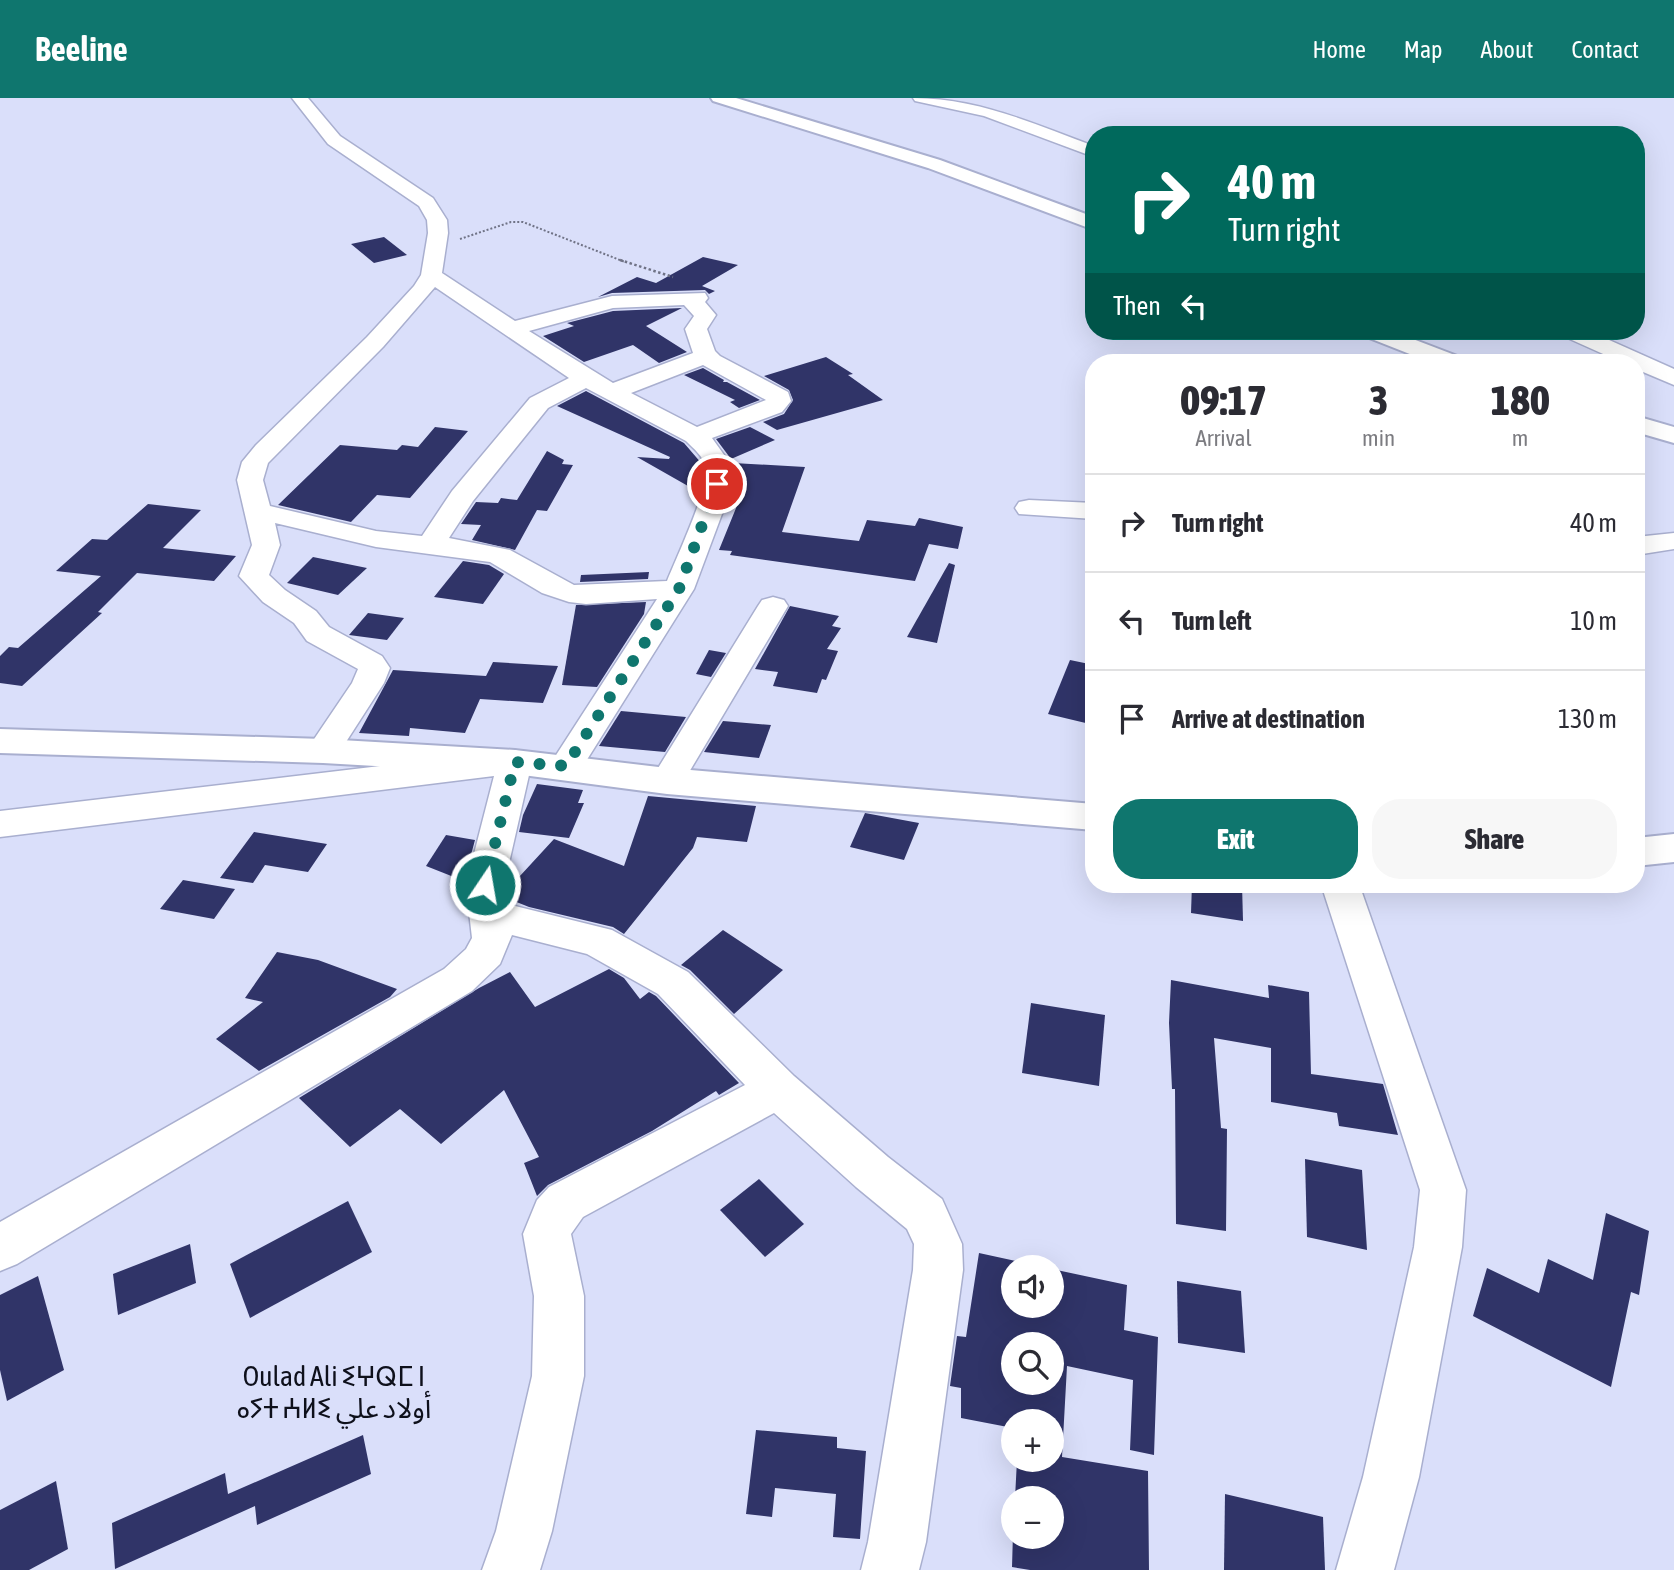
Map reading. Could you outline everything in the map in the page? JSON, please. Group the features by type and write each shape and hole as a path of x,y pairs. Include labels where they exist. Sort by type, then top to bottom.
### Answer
{"main road":[{"path":"719,98 934,164 1085,221"},
{"path":"741,98 946,160 1085,212"},
{"path":"1376,340 1405,354"},
{"path":"1383,340 1426,354"},
{"path":"1645,427 1674,435"},
{"path":"1645,438 1674,446"},
{"path":"0,741 323,751 515,762 566,766 667,781 1085,816"},
{"path":"1645,851 1674,848"}],"street":[{"path":"300,98 334,139 426,202 437,220 431,275 423,289 255,462 250,480 266,545 254,576 274,596 305,617 318,634 374,667 369,683 323,751"},
{"path":"921,98 988,112 1085,149"},
{"path":"431,275 514,328 586,379 695,436 709,449 719,466 720,474 711,506 694,542 679,589 566,766"},
{"path":"514,328 612,302 697,298"},
{"path":"695,436 773,407 779,401 779,397 722,367 707,356 695,330 705,314 693,303 697,298"},
{"path":"1591,340 1621,354"},
{"path":"612,392 707,356"},
{"path":"1645,365 1674,378"},
{"path":"429,547 463,497 539,402 586,379"},
{"path":"1029,508 1085,511"},
{"path":"258,511 376,540 476,550 500,556 552,587 569,593 586,595 679,589"},
{"path":"1645,545 1674,541"},
{"path":"667,781 773,606"},
{"path":"0,824 515,762 485,885 484,902 491,915 494,940 484,958 458,980 0,1248"},
{"path":"1343,893 1443,1190 1438,1247 1391,1477 1366,1570"},
{"path":"491,915 598,941 673,983 778,1089 872,1172 925,1214 938,1244 938,1270 897,1542 890,1570"},
{"path":"511,1570 524,1531 558,1376 559,1296 547,1234 554,1216 566,1202 778,1089"}],"path":[{"path":"436,247 507,223 523,222 635,266 696,285 704,291 697,298"}],"building":[{"path":"384,237 407,255 374,263 351,244"},
{"path":"703,257 738,265 702,286 715,291 709,294 705,290 612,293 598,297 637,277 656,283"},
{"path":"682,308 646,326 687,352 659,363 633,345 584,362 543,336 574,326 567,323 613,311"},
{"path":"826,357 853,374 848,375 883,400 777,430 763,422 784,414 793,400 789,390 764,376"},
{"path":"703,368 724,380 723,382 760,400 739,408 730,402 735,400 684,375"},
{"path":"586,391 684,443 702,464 701,485 688,486 637,457 670,457 557,406"},
{"path":"435,427 468,431 410,498 377,495 351,522 278,505 340,445 397,450 402,445 418,447"},
{"path":"750,427 775,440 731,459 716,439"},
{"path":"547,451 564,460 562,464 573,465 547,511 537,510 515,550 472,540 481,525 461,524 476,502 498,503 501,498 517,500"},
{"path":"733,463 805,467 782,532 859,541 867,520 915,526 919,518 963,527 958,549 929,544 915,581 730,555 732,551 719,550 747,481 734,482 736,474"},
{"path":"148,504 201,510 163,548 236,556 214,581 137,573 98,612 102,613 22,686 0,683 0,656 9,647 18,648 101,576 56,571 92,539 107,540"},
{"path":"313,557 367,568 338,595 287,583"},
{"path":"463,561 489,565 504,574 483,604 434,597"},
{"path":"949,563 955,565 937,643 907,637"},
{"path":"649,572 648,579 580,582 581,575"},
{"path":"646,602 644,614 597,687 562,685 576,605"},
{"path":"790,606 839,616 832,626 841,628 827,649 838,651 826,680 822,679 817,693 773,686 778,672 755,669"},
{"path":"368,613 404,618 387,640 349,635"},
{"path":"709,650 726,653 711,677 696,674"},
{"path":"1070,660 1085,663 1085,723 1048,714"},
{"path":"493,662 558,666 543,703 480,699 465,733 410,728 409,736 359,733 393,670 486,676"},
{"path":"621,711 686,717 665,752 599,746"},
{"path":"723,721 771,725 759,758 704,752"},
{"path":"537,784 583,790 578,803 584,803 569,838 519,832 523,815"},
{"path":"648,796 756,806 747,842 697,837 693,848 624,934 613,927 529,907 509,899 507,890 554,839 624,866"},
{"path":"865,813 919,823 904,860 850,847"},
{"path":"254,832 327,844 308,872 265,865 253,883 220,878"},
{"path":"446,835 475,840 464,881 426,866"},
{"path":"183,880 235,889 214,919 160,909"},
{"path":"1192,893 1242,893 1243,921 1191,913"},
{"path":"723,930 783,970 734,1014 690,970 681,965"},
{"path":"277,952 318,960 397,989 390,997 259,1071 216,1039 263,1002 245,998"},
{"path":"609,969 624,978 640,999 649,992 656,996 739,1083 719,1095 716,1091 652,1131 548,1185 537,1196 524,1163 539,1157 504,1090 441,1144 400,1109 350,1147 299,1098 479,988 510,972 535,1007"},
{"path":"1171,980 1269,998 1268,985 1309,992 1311,1074 1383,1084 1398,1135 1339,1126 1337,1113 1271,1102 1271,1048 1214,1038 1221,1128 1227,1129 1226,1231 1176,1224 1175,1089 1172,1089 1169,1023"},
{"path":"1031,1003 1105,1015 1099,1086 1022,1073"},
{"path":"1305,1159 1362,1170 1367,1250 1307,1237"},
{"path":"759,1179 804,1224 765,1257 720,1210"},
{"path":"348,1201 372,1252 250,1318 230,1264"},
{"path":"1606,1213 1649,1231 1639,1295 1631,1292 1611,1387 1473,1316 1487,1268 1539,1293 1548,1259 1593,1280"},
{"path":"190,1244 196,1283 118,1315 113,1274"},
{"path":"979,1253 1001,1258 1001,1318 1064,1318 1064,1272 1127,1285 1124,1330 1158,1337 1154,1455 1130,1450 1133,1380 1067,1366 1064,1421 1064,1409 1001,1409 1001,1426 961,1418 961,1388 950,1386 957,1336 966,1337"},
{"path":"38,1276 64,1370 7,1401 0,1370 0,1295"},
{"path":"1177,1281 1241,1291 1245,1353 1178,1343"},
{"path":"756,1430 837,1437 837,1448 866,1451 860,1539 833,1537 836,1494 775,1488 772,1517 746,1514"},
{"path":"363,1435 371,1474 257,1525 255,1506 115,1569 112,1523 225,1473 228,1494"},
{"path":"1064,1457 1148,1471 1149,1570 1030,1570 1012,1567 1013,1549 1064,1549 1064,1486 1016,1486 1016,1472 1064,1472"},
{"path":"56,1481 68,1549 29,1570 0,1570 0,1510"},
{"path":"1225,1494 1323,1517 1325,1570 1224,1570"}],"district":[{"name":"Oulad Ali ⵉⵖⵕⵎ ⵏ ⴰⵢⵜ ⵄⵍⵉ أولاد علي","path":"334,1392"}],"route":[{"path":"485,885 515,762 566,766 679,589 717,484"}]}
